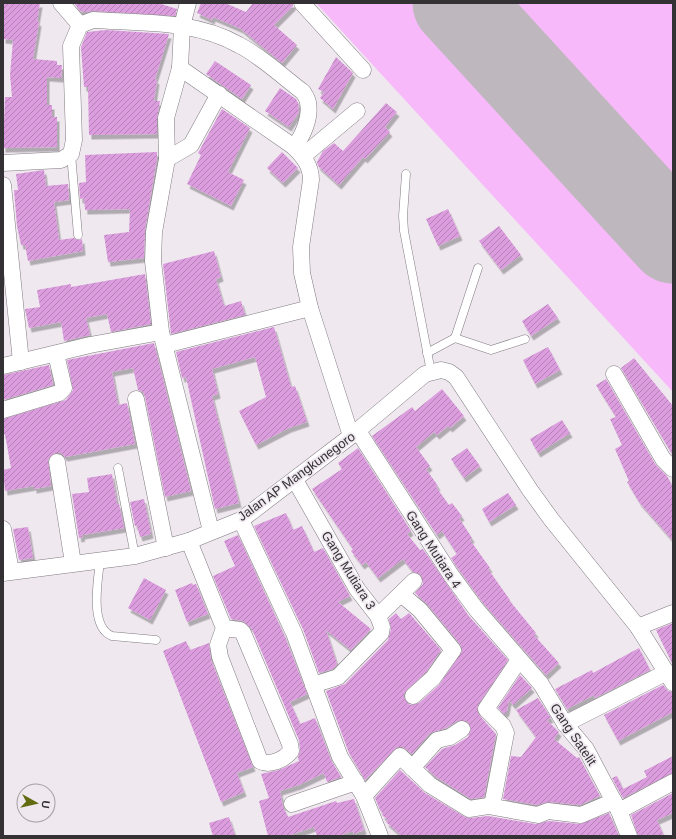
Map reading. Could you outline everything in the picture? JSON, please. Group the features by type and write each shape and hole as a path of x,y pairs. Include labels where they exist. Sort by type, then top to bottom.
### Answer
{"street":[{"path":"61,3 80,25"},
{"path":"188,3 182,26 180,68 166,118 167,159 153,247 163,339 211,531"},
{"path":"302,3 363,70"},
{"path":"3,163 61,160 71,154 74,140 71,46 76,30 80,25 93,20 182,26 206,31 240,45 303,92 308,102 308,112 298,151"},
{"path":"180,68 298,151"},
{"path":"167,159 184,151 192,145 219,94"},
{"path":"298,151 357,111"},
{"name":"Gang Mutiara 4","path":"298,151 311,171 301,261 302,273 310,308 355,433 450,575 476,609 519,660"},
{"path":"3,185 21,362"},
{"path":"3,366 90,345 163,339 310,308"},
{"path":"3,410 59,393 64,388 56,354"},
{"path":"431,372 441,370 449,372 456,377 551,519 638,627 670,677 565,724"},
{"name":"Jalan AP Mangkunegoro","path":"7,572 135,556 189,541 241,520 355,433 425,374 431,372"},
{"path":"614,374 663,459 673,469"},
{"path":"136,399 166,548"},
{"path":"56,462 73,563"},
{"name":"Gang Mutiara 3","path":"295,480 357,589 378,616 414,581"},
{"path":"241,520 294,633 340,757 360,789 380,836"},
{"path":"3,529 7,572"},
{"path":"189,541 224,628 218,645 220,657 260,761 265,763 274,762 287,757 291,751 290,744 243,633 240,630 224,628"},
{"path":"401,594 420,610 453,650 433,678 414,696"},
{"path":"638,627 673,613"},
{"path":"314,685 338,677 381,633 382,627 378,616"},
{"path":"492,806 506,733 503,726 486,709 519,660"},
{"name":"Gang Satelit","path":"519,660 541,684 565,724 586,749 617,806 629,836"},
{"path":"412,768 437,740 450,737 462,729"},
{"path":"292,804 360,789 401,756 430,785 469,809 492,806 538,815 548,811 573,815 617,806 673,782"}],"lane":[{"path":"71,154 78,235"},
{"path":"406,174 403,216 404,231 431,372"},
{"path":"427,353 455,338 478,268"},
{"path":"455,338 492,350 524,339"},
{"path":"118,468 135,556"},
{"path":"100,561 97,606 102,630 112,636 156,640"}],"shaded area":[{"path":"316,3 426,3 673,273 673,392"},
{"path":"488,3 673,3 673,205"}],"building":[{"path":"4,3 40,3 37,21 39,22 33,59 57,61 57,65 62,65 61,78 47,77 47,105 52,105 52,117 57,117 57,147 3,148 5,97 12,97 10,75 13,40 3,39"},
{"path":"74,3 158,3 177,9 175,16 93,11 86,12 80,11"},
{"path":"201,3 225,3 246,12 253,3 293,3 293,6 274,25 297,45 282,63 241,29 213,17 212,20 197,13"},
{"path":"106,30 169,34 155,79 157,80 154,101 160,101 157,118 157,134 89,135 88,87 84,87 81,47 87,32"},
{"path":"336,57 353,73 333,109 320,98 324,92 318,89"},
{"path":"215,61 251,85 242,99 206,74"},
{"path":"280,88 296,99 298,103 299,112 289,127 265,111"},
{"path":"386,103 397,112 385,127 390,132 365,159 363,157 339,185 318,166 317,162 323,151 334,143 343,151"},
{"path":"222,109 250,128 228,172 244,180 231,206 187,184 201,155 198,153"},
{"path":"157,152 145,230 144,258 108,262 104,235 129,232 130,209 85,210 84,198 80,199 79,183 86,182 85,155"},
{"path":"282,152 298,168 283,183 267,168"},
{"path":"44,170 46,186 68,184 69,200 54,202 59,240 74,238 78,240 82,239 83,251 28,261 25,245 21,245 17,226 14,190 18,190 16,174"},
{"path":"448,209 460,236 438,246 426,219"},
{"path":"499,226 521,255 501,270 479,241"},
{"path":"214,251 221,277 216,279 224,306 241,301 245,315 171,334 163,264"},
{"path":"145,274 151,324 111,332 107,314 86,318 90,335 64,341 61,322 29,328 25,309 40,307 37,290 71,284 71,287"},
{"path":"548,304 558,318 531,336 522,321"},
{"path":"274,327 291,387 295,386 307,422 289,428 256,445 239,411 266,397 255,357 212,369 218,394 212,396 239,503 215,509 186,377 182,378 176,352"},
{"path":"154,343 191,491 165,497 145,397 143,392 138,390 133,368 112,372 118,405 127,403 135,444 65,457 61,453 55,453 48,459 51,486 34,489 34,486 5,491 3,470 11,468 5,434 3,435 3,419 66,400 73,390 67,360"},
{"path":"548,347 560,370 535,384 523,360"},
{"path":"634,358 673,406 672,454 621,368"},
{"path":"49,365 53,385 3,400 3,375"},
{"path":"606,379 655,464 667,476 673,487 673,541 639,502 627,482 629,481 615,449 622,445 610,419 616,417 596,385"},
{"path":"442,389 464,416 450,428 448,426 437,435 434,432 416,447 430,466 426,469 438,486 436,487 449,505 452,503 462,516 459,518 472,538 470,540 490,568 488,569 509,600 536,633 534,635 559,663 546,675 483,603 451,558 457,554 442,531 437,535 372,436 412,407 415,411"},
{"path":"562,420 570,433 538,453 530,439"},
{"path":"358,448 411,531 407,534 420,550 423,549 468,615 508,660 477,707 479,715 496,734 484,797 471,799 436,777 425,767 442,749 455,745 468,737 471,729 467,721 457,721 446,728 430,733 412,754 403,747 397,747 365,780 349,753 326,691 345,684 388,640 391,629 389,619 396,613 401,619 409,613 441,650 426,672 404,693 404,698 410,705 419,703 439,685 462,651 460,644 427,604 415,593 423,584 421,575 413,572 403,559 378,578 366,562 362,565 351,551 353,549 312,489 342,469 338,463"},
{"path":"467,448 480,466 464,478 451,459"},
{"path":"112,474 117,504 119,504 124,528 82,535 83,537 79,538 72,494 89,492 87,478"},
{"path":"508,493 516,505 489,522 482,509"},
{"path":"144,499 151,534 140,537 137,526 135,526 130,502"},
{"path":"286,513 293,530 302,526 314,552 323,548 350,596 338,602 371,629 351,650 326,630 337,664 333,669 319,673 303,629 254,526"},
{"path":"28,527 33,558 19,560 13,529"},
{"path":"238,535 285,637 307,694 290,702 300,724 315,718 331,760 341,777 327,782 324,773 299,785 280,791 283,807 288,817 336,801 337,803 354,799 364,830 354,834 353,831 338,836 317,836 314,827 288,836 268,836 259,801 269,798 261,774 279,770 299,761 298,758 300,750 299,740 252,629 243,621 231,619 213,576 235,566 224,541"},
{"path":"144,578 166,590 150,620 128,608"},
{"path":"192,583 193,585 196,584 208,614 187,622 175,590"},
{"path":"673,623 673,665 656,630"},
{"path":"186,641 190,650 209,643 211,660 253,767 237,773 244,792 221,802 163,651"},
{"path":"639,648 650,670 595,698 594,695 567,709 555,689 592,670 593,673"},
{"path":"520,675 532,688 513,705 509,700 507,711 504,714 498,708"},
{"path":"663,685 668,691 673,692 673,712 618,741 604,715"},
{"path":"538,698 551,718 547,720 559,732 554,739 577,758 579,757 600,796 580,805 549,802 537,805 503,799 511,756 521,757 536,737 516,710"},
{"path":"673,756 673,773 623,798 612,778 617,776 623,789 647,777 644,771"},
{"path":"400,770 425,793 465,817 470,818 488,816 536,824 549,821 580,824 609,813 619,836 402,836 386,822 388,820 382,815 383,813 380,810 375,798"},
{"path":"673,793 673,813 657,820 664,836 638,836 631,815"},
{"path":"229,817 235,836 213,836 209,823"}],"runway":[{"path":"457,3 673,239"}]}
